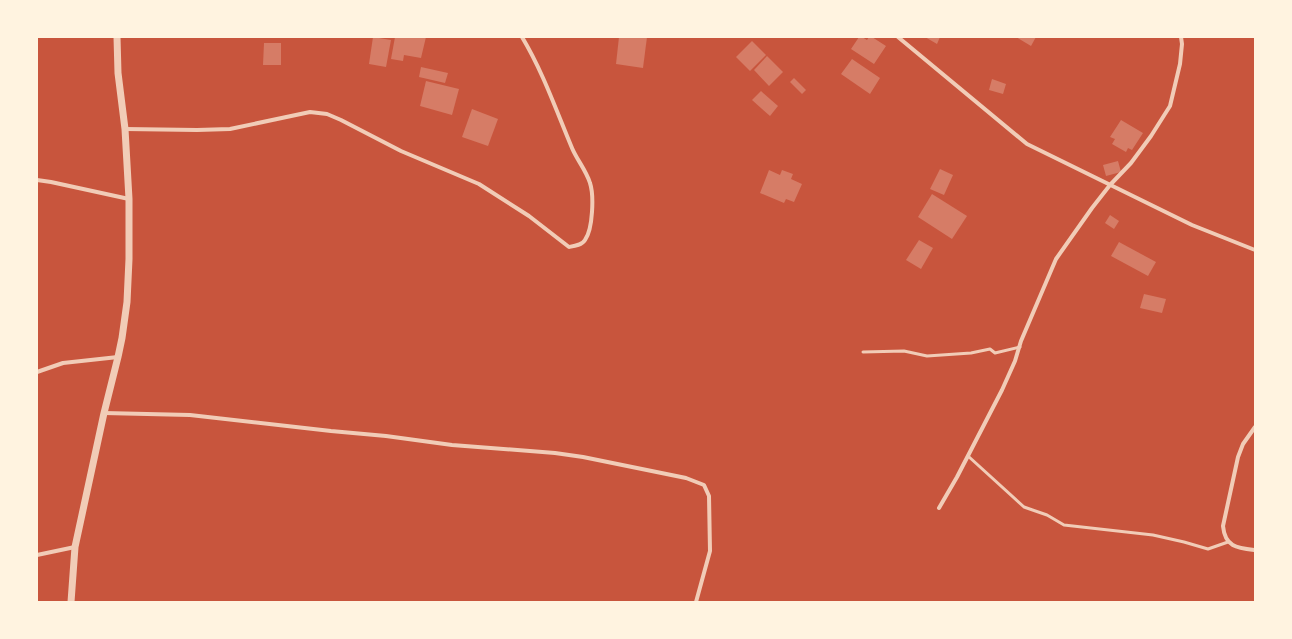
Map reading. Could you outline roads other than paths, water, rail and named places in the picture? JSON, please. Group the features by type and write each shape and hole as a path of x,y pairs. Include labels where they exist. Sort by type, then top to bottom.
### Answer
{"street":[{"path":"71,602 75,547 122,338 126,302 129,259 129,199 125,129 118,73 117,37"},
{"path":"125,129 230,129 310,112 327,114 342,120 401,152 479,184 529,216 569,247 579,245 585,240 589,228 593,202 591,184 584,168 573,150 550,93 522,37"},
{"path":"898,37 1027,144 1192,225 1255,250"},
{"path":"939,508 1002,390 1056,259 1110,184 1131,163 1151,136 1170,106 1180,64 1182,44 1181,37"},
{"path":"37,180 129,199"},
{"path":"37,372 63,363 118,357"},
{"path":"104,413 190,415 386,436 452,445 555,453 583,457 686,478 704,485 709,496 710,551 696,602"},
{"path":"1255,427 1238,457 1223,526 1224,534 1228,542 1237,548 1255,550"},
{"path":"37,555 75,547"}],"lane":[{"path":"862,352 904,351 927,356 971,353 990,349 995,353 1020,347"},
{"path":"968,456 1024,506 1047,515 1064,525 1153,535 1208,549 1228,542"}]}
